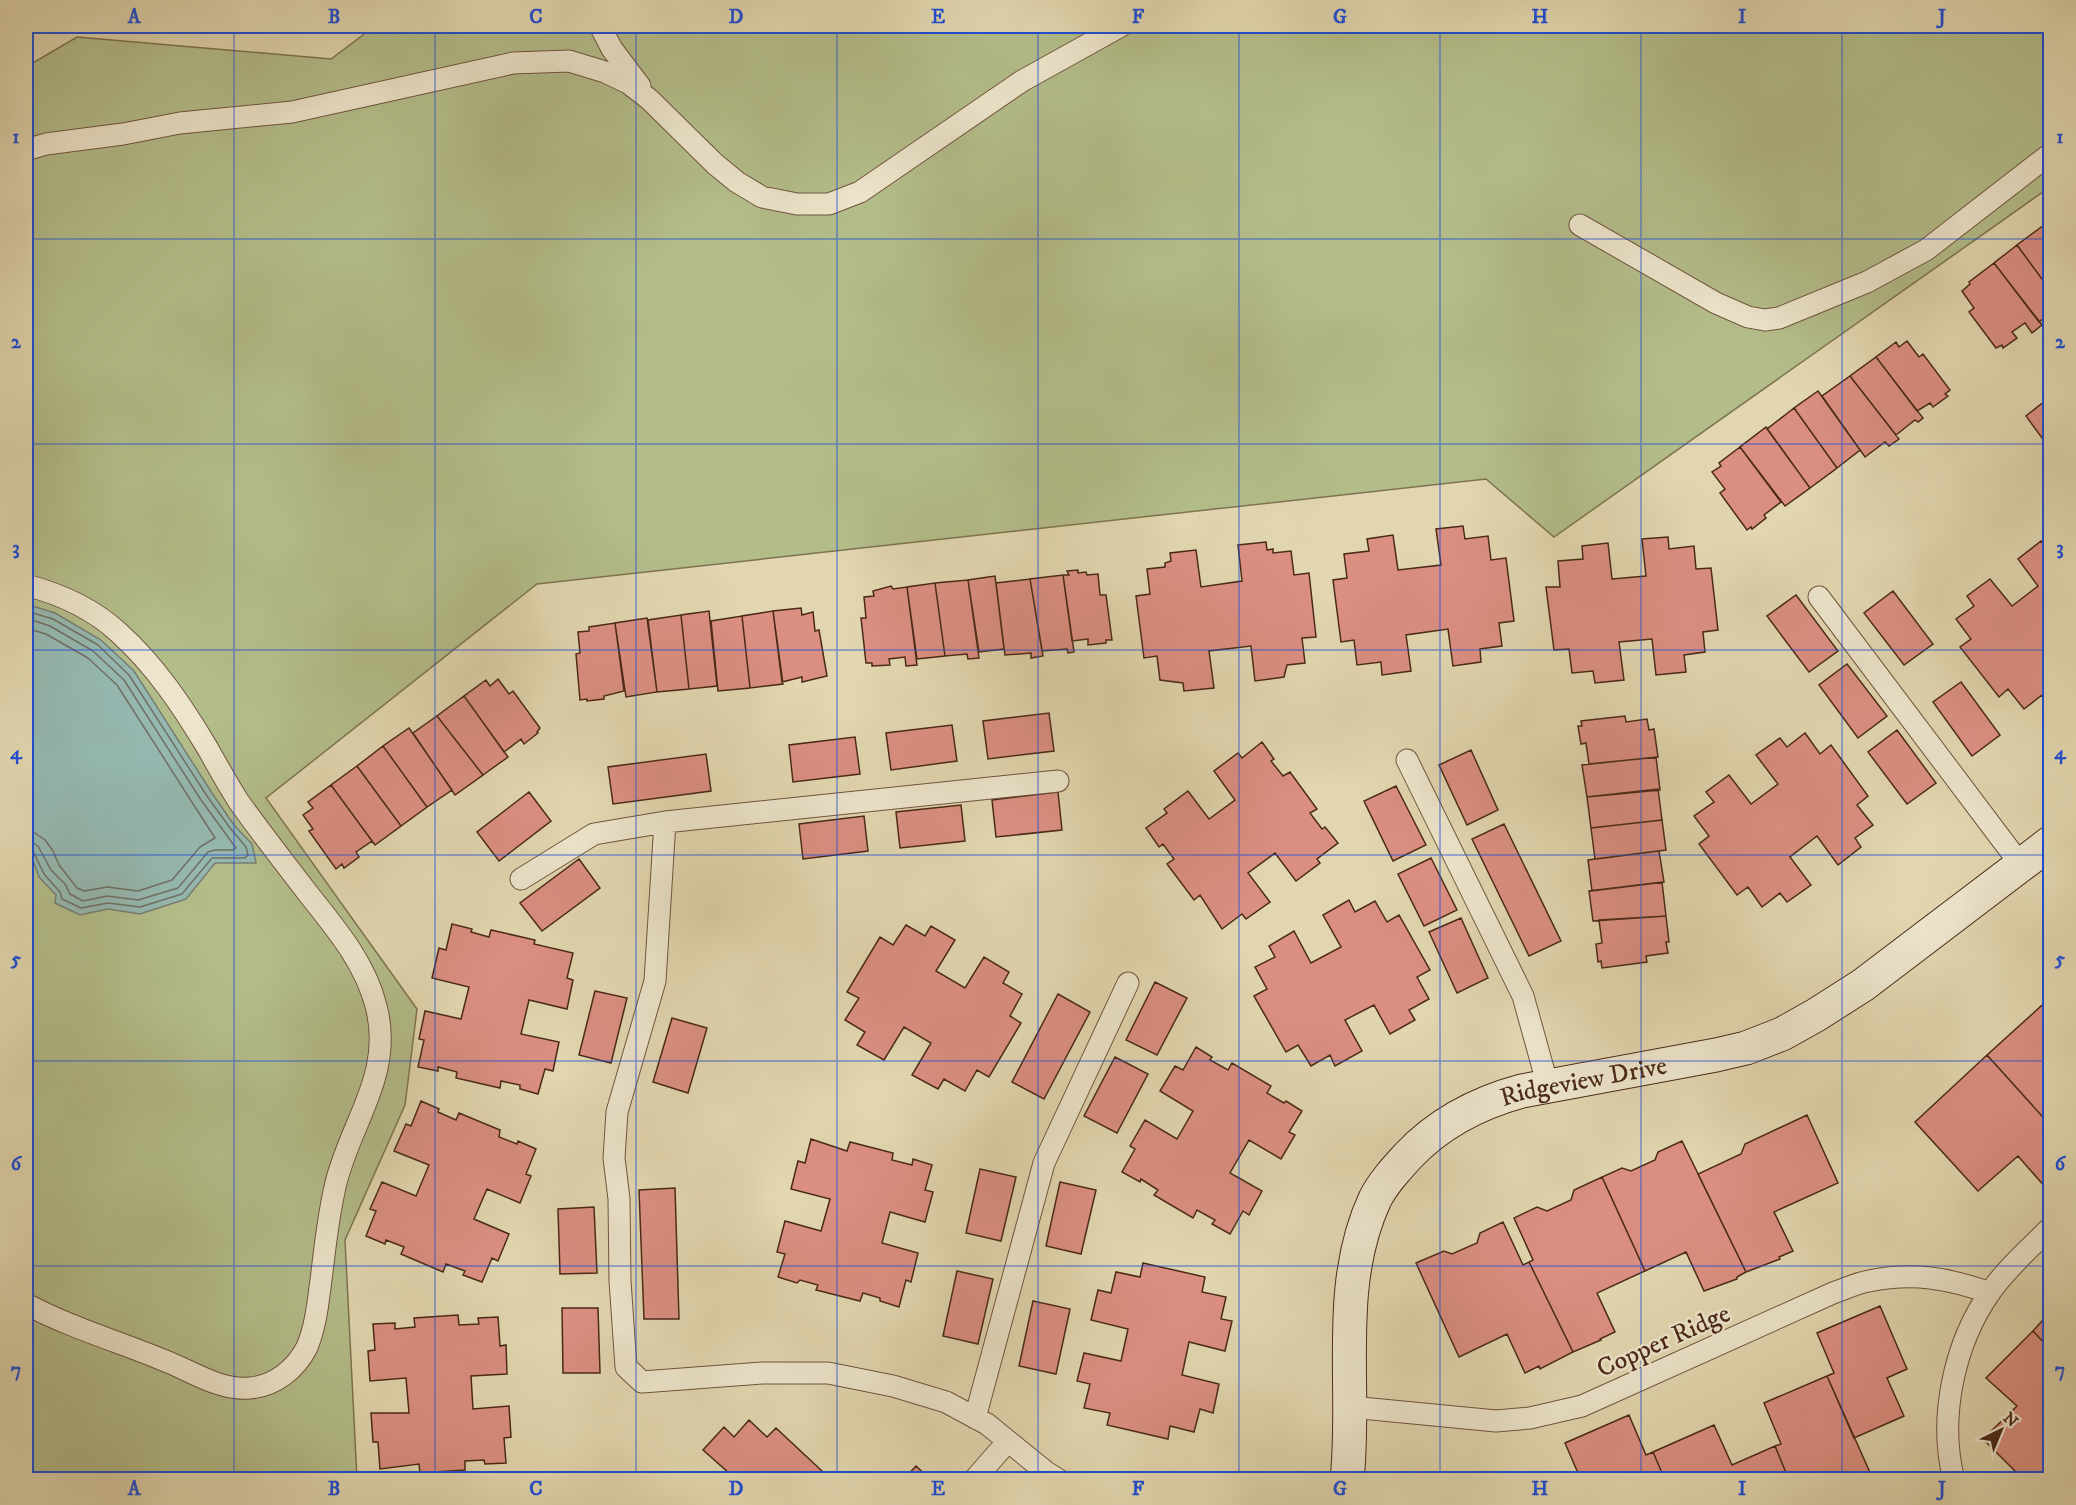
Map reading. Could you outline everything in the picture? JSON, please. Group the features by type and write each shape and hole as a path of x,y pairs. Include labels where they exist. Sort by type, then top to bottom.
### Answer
{"street":[{"name":"Ridgeview Drive","path":"1347,1479 1351,1407 1350,1314 1353,1280 1362,1233 1376,1198 1391,1174 1414,1149 1438,1129 1492,1099 1548,1086 1716,1055 1746,1048 1782,1034 1863,985 2050,843"}],"lane":[{"path":"600,26 612,49 649,99"},
{"path":"26,150 46,144 123,134 180,123 292,112 513,63 569,61 605,72 628,83 649,99 715,164 737,182 762,197 797,204 829,204 860,192 1022,81 1121,26"},
{"path":"1580,225 1716,303 1748,317 1765,320 1779,318 1867,282 1926,250 2050,154"},
{"path":"26,585 51,592 99,616 119,633 161,678 188,717 236,798 350,948 367,980 381,1026 381,1049 376,1075 336,1180 314,1323 307,1347 290,1371 272,1382 252,1388 231,1388 98,1336 26,1304"},
{"path":"1819,597 2021,865"},
{"path":"1407,760 1523,996 1548,1086"},
{"path":"521,879 594,834 665,822 1058,781"},
{"path":"665,822 655,981 617,1112 614,1158 619,1199 620,1281 626,1366 642,1382 762,1373 828,1373 893,1386 946,1402 987,1424 1046,1472 1059,1479"},
{"path":"975,1418 1044,1163 1128,983"},
{"path":"1954,1479 1948,1431 1953,1378 1967,1334 1990,1293 2011,1266 2050,1228"},
{"name":"Copper Ridge","path":"1351,1407 1496,1421 1530,1418 1582,1406 1833,1293 1868,1281 1912,1276 1956,1281 1990,1293"},
{"path":"974,1479 1008,1441"}],"green space":[{"path":"375,26 2050,26 2050,187 1554,537 1486,479 537,584 266,798 417,1009 405,1105 345,1240 357,1479 26,1479 26,67 77,37 331,59"}],"water":[{"path":"26,604 55,613 101,640 134,671 212,793 234,825 252,844 256,863 215,863 186,899 140,914 108,909 80,915 55,903 56,895 39,877 26,851"}],"building":[{"path":"2044,225 2050,233 2050,290 2017,245"},
{"path":"2017,245 2050,290 2050,313 2039,322 1994,263"},
{"path":"1994,263 2042,325 2032,333 2025,323 2012,332 2017,338 2003,348 2002,345 1996,348 1969,312 1974,308 1962,291 1970,284 1969,282"},
{"path":"1907,341 1919,357 1923,354 1950,390 1945,394 1948,396 1933,407 1930,403 1917,411 1876,357 1896,342 1899,347"},
{"path":"1876,357 1923,418 1918,422 1915,420 1896,435 1850,376"},
{"path":"1850,376 1899,439 1889,446 1885,442 1865,457 1822,396"},
{"path":"1818,391 1860,450 1837,468 1794,408"},
{"path":"2050,397 2050,449 2026,416"},
{"path":"1794,408 1837,468 1810,488 1767,429"},
{"path":"1766,427 1810,488 1785,506 1740,447"},
{"path":"1740,447 1781,502 1764,515 1766,518 1752,529 1751,527 1747,530 1720,493 1725,489 1712,472 1721,466 1719,463"},
{"path":"1463,526 1465,539 1488,536 1491,560 1506,558 1514,621 1499,623 1502,646 1480,649 1481,662 1453,666 1448,629 1406,635 1411,671 1382,675 1381,662 1357,665 1354,640 1341,642 1333,580 1347,578 1344,554 1369,551 1367,539 1393,535 1398,570 1441,565 1436,529"},
{"path":"1668,537 1669,549 1694,546 1696,569 1711,568 1718,630 1703,632 1705,652 1684,655 1686,672 1656,675 1652,639 1619,642 1624,680 1595,683 1593,671 1572,673 1569,649 1554,650 1546,587 1560,587 1558,561 1583,559 1582,546 1608,543 1612,579 1646,576 1642,539"},
{"path":"2041,541 2049,551 2050,549 2050,705 2042,695 2024,709 2008,689 1999,697 1960,647 1971,639 1956,619 1974,606 1967,596 1990,579 2012,606 2038,586 2018,559"},
{"path":"1266,542 1267,550 1273,549 1273,553 1291,551 1294,575 1309,573 1316,637 1302,638 1305,663 1287,665 1284,677 1255,681 1251,646 1209,651 1214,688 1184,691 1183,683 1160,680 1157,656 1144,658 1136,596 1150,594 1147,569 1165,567 1165,563 1171,561 1170,553 1196,550 1201,587 1242,581 1238,545"},
{"path":"1078,570 1078,573 1086,572 1087,575 1098,574 1100,595 1106,595 1112,640 1106,640 1106,643 1088,645 1088,639 1072,641 1063,575 1069,575 1067,571"},
{"path":"1063,575 1074,652 1068,653 1067,649 1042,651 1030,579"},
{"path":"995,576 1004,649 979,652 968,580"},
{"path":"1030,579 1043,656 1031,658 1031,653 1005,655 996,583"},
{"path":"968,580 979,658 968,659 967,654 945,656 935,583"},
{"path":"935,583 945,656 917,659 907,587"},
{"path":"891,586 893,589 907,587 917,665 906,666 905,657 889,659 890,665 872,666 872,663 866,663 861,618 866,618 864,597 874,596 873,591"},
{"path":"1893,591 1933,644 1904,665 1864,613"},
{"path":"1796,595 1838,651 1809,672 1767,616"},
{"path":"801,608 802,615 813,612 815,631 819,630 827,676 802,682 802,677 782,682 773,611"},
{"path":"709,611 717,686 689,689 681,615"},
{"path":"773,611 783,684 750,688 742,616"},
{"path":"681,615 689,689 657,692 648,620"},
{"path":"742,616 750,688 718,691 711,621"},
{"path":"647,618 657,692 626,697 615,623"},
{"path":"615,623 624,691 604,696 604,699 580,700 576,654 580,653 578,632 589,631 589,627"},
{"path":"1847,664 1887,716 1858,738 1819,685"},
{"path":"498,679 509,694 513,691 540,728 538,733 524,744 521,739 504,752 464,696 486,680 490,686"},
{"path":"1961,682 2000,735 1972,756 1933,702"},
{"path":"464,696 508,757 483,775 437,716"},
{"path":"1049,713 1054,751 988,759 983,721"},
{"path":"437,716 483,775 455,795 413,733"},
{"path":"1625,716 1626,722 1647,719 1649,730 1654,729 1658,757 1589,764 1586,743 1581,744 1578,726 1582,726 1581,721"},
{"path":"952,725 957,761 891,770 886,733"},
{"path":"409,728 452,790 427,807 383,746"},
{"path":"1897,730 1936,783 1907,804 1868,752"},
{"path":"1805,733 1820,754 1831,745 1868,796 1857,805 1873,825 1855,838 1861,847 1838,865 1817,836 1790,857 1811,885 1787,902 1780,893 1762,907 1748,887 1737,895 1699,844 1709,836 1694,816 1714,802 1706,792 1729,775 1751,804 1778,784 1756,755 1780,738 1787,747"},
{"path":"855,737 860,774 793,782 789,745"},
{"path":"1262,742 1274,759 1271,761 1283,776 1290,772 1317,809 1310,813 1322,829 1325,827 1338,843 1317,859 1320,863 1296,881 1275,853 1248,873 1270,902 1246,919 1242,914 1222,929 1200,895 1194,900 1167,864 1174,859 1163,844 1159,847 1146,828 1167,813 1164,809 1188,791 1209,819 1235,800 1214,771 1238,753 1242,758"},
{"path":"383,746 427,807 401,826 357,766"},
{"path":"1471,750 1498,810 1467,825 1439,765"},
{"path":"706,754 711,791 613,804 608,767"},
{"path":"1656,757 1660,790 1587,797 1582,765"},
{"path":"357,766 401,826 375,845 331,785"},
{"path":"331,785 372,841 356,852 359,857 344,868 342,864 336,869 309,831 313,829 303,815 313,808 308,802"},
{"path":"1396,786 1426,845 1393,861 1364,801"},
{"path":"1658,789 1662,820 1591,828 1587,797"},
{"path":"529,792 551,821 499,861 477,832"},
{"path":"1058,792 1062,830 996,837 992,800"},
{"path":"961,805 965,841 900,848 896,812"},
{"path":"864,816 868,851 803,859 799,824"},
{"path":"1662,820 1666,850 1595,859 1591,828"},
{"path":"1504,824 1561,941 1529,956 1472,839"},
{"path":"1659,851 1664,882 1592,891 1588,860"},
{"path":"1431,858 1457,910 1424,926 1398,874"},
{"path":"579,859 600,888 542,931 520,903"},
{"path":"1662,882 1666,916 1593,921 1589,891"},
{"path":"1349,900 1355,912 1375,901 1387,922 1399,915 1430,970 1417,977 1429,999 1409,1010 1415,1020 1390,1034 1374,1005 1345,1020 1362,1051 1335,1066 1330,1055 1311,1066 1298,1045 1286,1052 1254,996 1267,989 1255,967 1275,957 1269,946 1294,931 1311,963 1341,947 1323,915"},
{"path":"1666,916 1668,953 1646,956 1647,962 1602,968 1601,961 1598,962 1596,944 1602,943 1599,920"},
{"path":"1461,918 1488,978 1457,993 1429,932"},
{"path":"452,924 472,929 471,932 489,937 491,930 535,940 534,944 573,953 567,978 573,980 567,1009 529,1000 521,1034 559,1042 553,1071 545,1069 538,1094 520,1089 520,1085 501,1081 500,1088 456,1078 457,1072 438,1067 438,1071 418,1067 424,1040 419,1039 425,1011 461,1019 469,987 432,978 439,948 446,950"},
{"path":"906,925 925,936 931,926 955,940 936,971 965,988 984,957 1009,972 1003,983 1022,994 1010,1016 1021,1023 989,1077 977,1070 965,1091 944,1079 938,1089 912,1075 931,1043 904,1027 884,1060 857,1045 865,1032 845,1020 859,998 847,992 880,937 893,945"},
{"path":"1155,982 1187,998 1157,1055 1126,1040"},
{"path":"595,991 627,998 611,1063 579,1055"},
{"path":"1058,994 1090,1012 1044,1099 1012,1082"},
{"path":"2050,998 2050,1125 1987,1055"},
{"path":"672,1018 707,1028 688,1093 653,1082"},
{"path":"1196,1047 1212,1057 1210,1060 1228,1070 1232,1063 1271,1086 1267,1093 1302,1111 1289,1132 1295,1135 1281,1159 1249,1140 1230,1173 1262,1191 1249,1215 1243,1211 1230,1234 1212,1224 1215,1220 1197,1210 1193,1218 1154,1195 1158,1190 1141,1179 1140,1182 1122,1172 1135,1149 1130,1146 1145,1120 1177,1139 1193,1111 1160,1091 1175,1066 1183,1070"},
{"path":"1987,1055 2050,1125 2050,1184 2046,1188 2018,1156 1978,1191 1915,1122"},
{"path":"1115,1057 1148,1074 1117,1133 1084,1116"},
{"path":"421,1101 456,1120 459,1113 500,1130 499,1137 517,1144 518,1141 536,1149 526,1174 531,1176 520,1203 487,1189 474,1219 509,1234 498,1261 492,1258 482,1282 463,1275 465,1271 446,1264 443,1272 401,1254 404,1247 386,1240 385,1244 366,1236 376,1211 370,1209 382,1182 416,1196 429,1165 394,1151 406,1124 411,1126"},
{"path":"1807,1115 1838,1183 1774,1212 1793,1251 1779,1257 1780,1259 1746,1272 1698,1174 1741,1154 1745,1144"},
{"path":"811,1139 847,1151 850,1142 893,1153 892,1160 912,1165 913,1159 932,1165 925,1190 933,1192 925,1222 890,1212 882,1243 918,1253 911,1282 906,1280 899,1307 863,1293 860,1301 816,1290 818,1285 800,1280 797,1283 778,1277 785,1254 777,1252 785,1221 821,1231 830,1199 791,1189 798,1161 805,1163"},
{"path":"1682,1141 1746,1272 1737,1279 1704,1291 1686,1252 1645,1271 1602,1177 1622,1168 1631,1171 1655,1160 1658,1152"},
{"path":"980,1169 1016,1177 1001,1241 966,1233"},
{"path":"1602,1177 1645,1271 1597,1293 1615,1332 1573,1352 1529,1262 1533,1260 1514,1218 1537,1207 1547,1211 1571,1200 1574,1190"},
{"path":"1060,1182 1096,1190 1081,1254 1046,1246"},
{"path":"675,1188 679,1319 644,1319 639,1190"},
{"path":"594,1207 597,1273 560,1274 558,1209"},
{"path":"1503,1222 1523,1265 1529,1262 1573,1352 1540,1369 1539,1366 1525,1373 1507,1334 1459,1357 1416,1263 1444,1251 1452,1254 1477,1243 1480,1233"},
{"path":"1143,1263 1205,1277 1202,1292 1226,1297 1221,1319 1232,1321 1225,1351 1189,1342 1182,1375 1219,1384 1213,1413 1200,1409 1194,1432 1170,1426 1168,1439 1107,1425 1110,1413 1084,1408 1090,1384 1077,1381 1084,1353 1121,1361 1128,1329 1091,1320 1098,1290 1111,1293 1116,1272 1140,1277"},
{"path":"957,1271 993,1279 978,1344 943,1336"},
{"path":"1033,1301 1070,1309 1056,1374 1019,1366"},
{"path":"1880,1306 1907,1369 1887,1378 1904,1416 1854,1438 1827,1376 1834,1373 1817,1333"},
{"path":"562,1308 598,1308 600,1373 563,1373"},
{"path":"2050,1312 2050,1349 2033,1331"},
{"path":"458,1315 459,1325 479,1324 478,1318 498,1317 500,1346 506,1345 507,1374 471,1376 473,1409 509,1406 511,1437 504,1438 506,1463 485,1464 484,1460 465,1461 465,1470 420,1473 419,1464 380,1469 378,1442 373,1442 371,1413 409,1413 406,1378 370,1381 368,1351 375,1350 373,1324 395,1323 395,1329 415,1327 414,1318"},
{"path":"2033,1331 2050,1349 2050,1471 2042,1480 2024,1480 1983,1439 2017,1406 1986,1378"},
{"path":"1827,1376 1872,1477 1867,1480 1789,1480 1775,1446 1781,1444 1764,1403"},
{"path":"1629,1415 1646,1455 1653,1452 1665,1480 1581,1480 1565,1443"},
{"path":"749,1420 767,1437 776,1428 822,1471 814,1480 726,1480 730,1474 703,1450 724,1427 734,1437"},
{"path":"1714,1425 1732,1465 1775,1446 1789,1480 1665,1480 1653,1452"},
{"path":"916,1466 931,1480 903,1480"}]}
